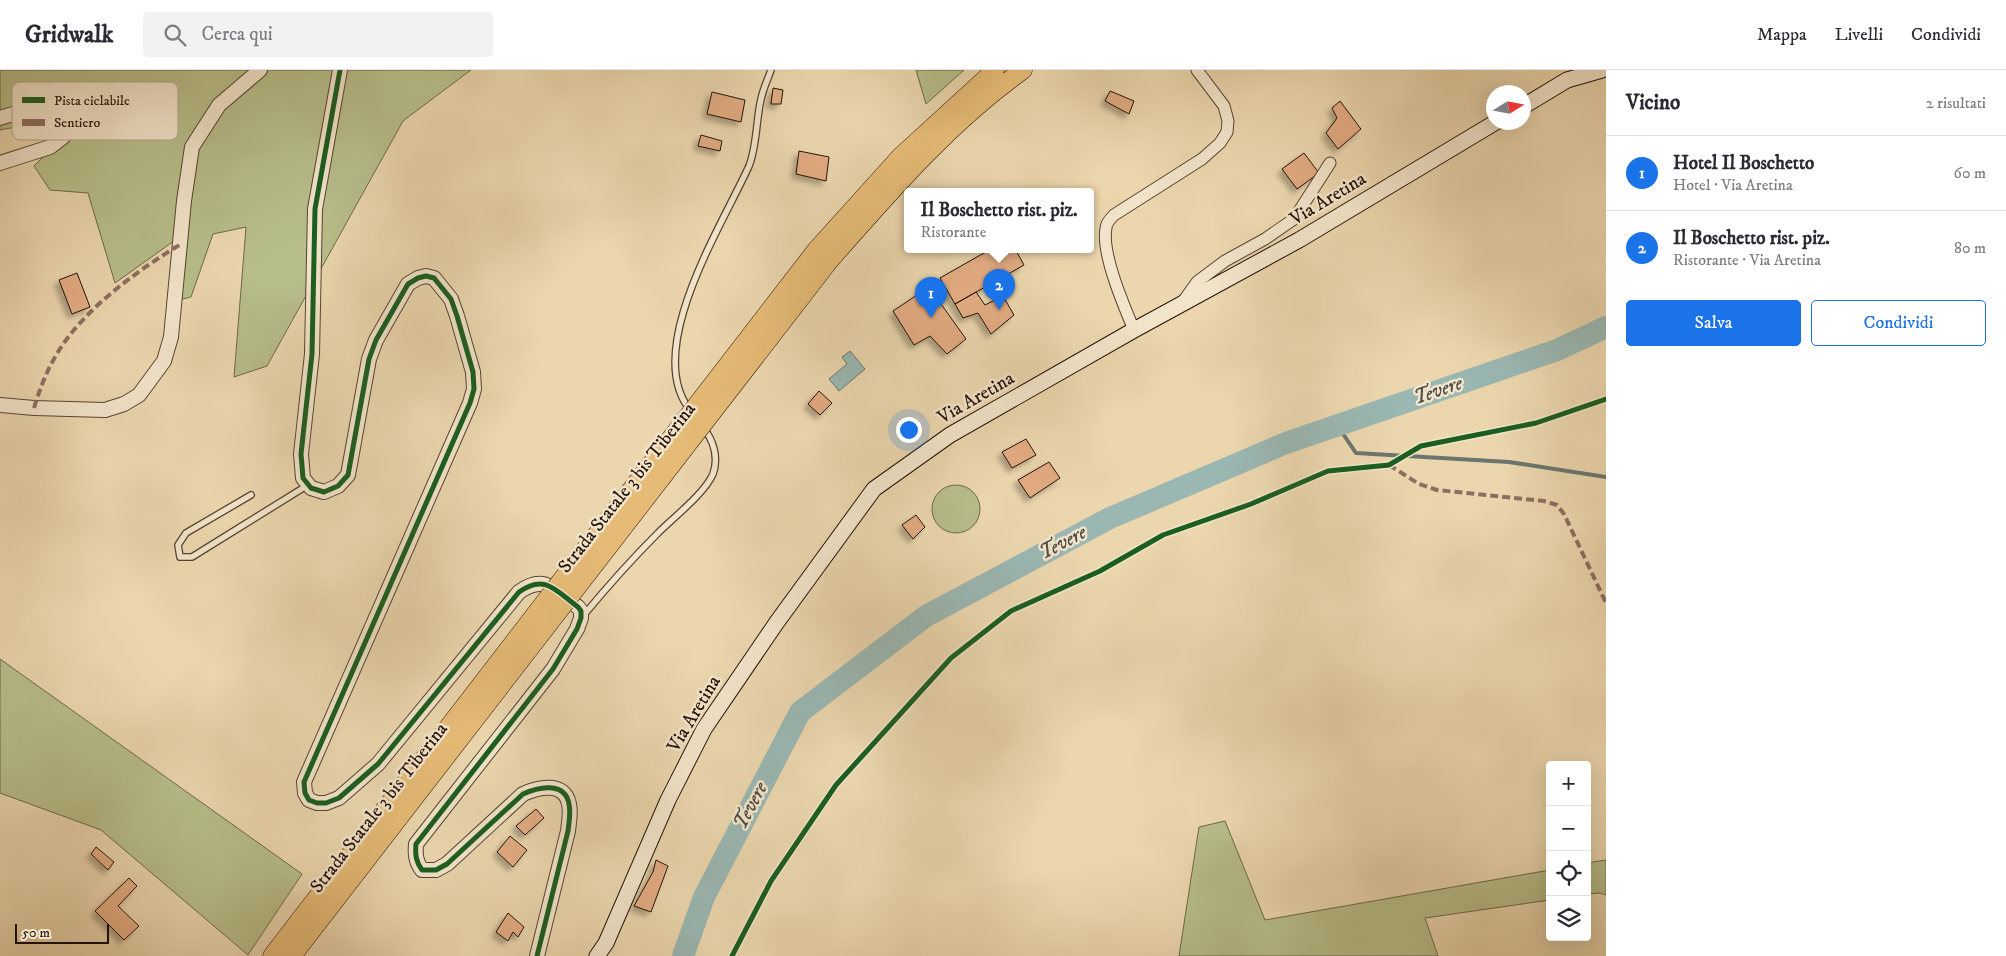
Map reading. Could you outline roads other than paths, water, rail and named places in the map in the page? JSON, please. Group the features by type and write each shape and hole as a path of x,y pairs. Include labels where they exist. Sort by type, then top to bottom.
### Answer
{"highway":[{"name":"Strada Statale 3 bis Tiberina","path":"292,956 537,626 900,157 995,70"},
{"name":"Strada Statale 3 bis Tiberina","path":"824,254 910,169 999,88 1023,70"},
{"name":"Strada Statale 3 bis Tiberina","path":"272,956 537,626"}],"main road":[{"path":"1531,102 1567,80 1602,70"},
{"name":"Via Aretina","path":"598,956 606,943 668,800 704,729 776,622 874,489 950,435 1134,330 1299,240 1486,128"}],"street":[{"path":"0,405 105,410 124,404 139,395 164,361 171,337 184,201 192,147 219,105 260,70"},
{"path":"340,70 315,209 312,354 302,454 303,478 310,488 324,492 338,486 348,475 369,360 376,340 408,284 418,278 426,276 434,278 451,299 473,372 474,389 470,403 304,782 305,793 308,800 316,803 339,798 378,764 519,592 526,587 536,583 545,584 578,607 581,611 578,629 553,669 416,844 415,855 417,863 422,870 436,870 447,864 523,794 545,787 554,787 564,794 569,801 568,831 537,956"},
{"path":"1134,330 1118,292 1106,246 1106,226 1114,214 1202,159 1220,143 1227,132 1228,121 1224,106 1197,70"},
{"path":"0,118 12,114"},
{"path":"0,163 50,147 59,140"},
{"path":"1181,304 1197,282 1225,262 1265,239 1294,218 1330,163"}],"lane":[{"path":"694,416 683,402 678,386 674,361 678,335 691,289 718,225 750,164 761,97 771,70"},
{"path":"581,618 621,570 695,497 713,473 715,451 711,437 700,423"},
{"path":"251,495 186,533 178,545 180,557 192,557 308,485"}],"water":[{"path":"850,351 865,369 839,391 829,379 847,364 842,357"}],"waterway":[{"name":"Tevere","path":"683,956 704,897 800,712 926,616 1110,518 1286,443 1557,350 1606,327"},
{"path":"1337,425 1356,453 1509,462 1606,477"}],"place":[{"name":"Il Boschetto rist. piz.","path":"999,310"},
{"name":"Hotel Il Boschetto","path":"931,318"}]}
